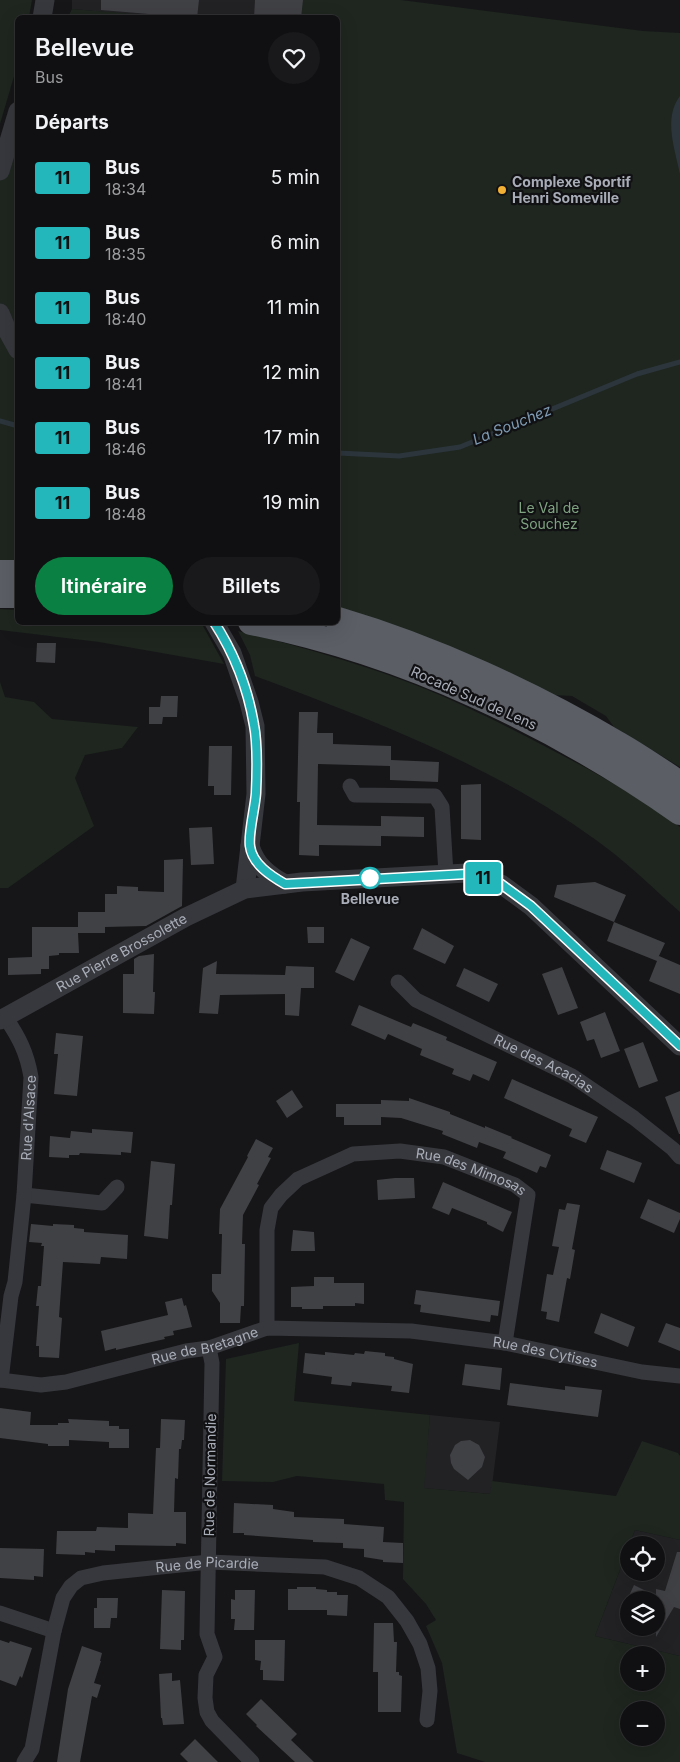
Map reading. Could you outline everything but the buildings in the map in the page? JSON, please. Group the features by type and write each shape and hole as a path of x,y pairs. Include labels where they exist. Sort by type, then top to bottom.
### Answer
{"highway":[{"path":"0,572 15,573"},
{"path":"0,594 15,595"},
{"name":"Rocade Sud de Lens","path":"340,621 454,662 539,702 619,745 680,784"},
{"name":"Rocade Sud de Lens","path":"264,625 350,648 427,675 519,715 600,759 680,812"}],"street":[{"path":"42,15 45,0"},
{"path":"0,171 15,121"},
{"path":"0,313 6,330 15,345"},
{"path":"218,629 241,677 255,726 256,794 245,889"},
{"path":"350,786 356,795 435,796 442,806 446,874"},
{"path":"250,846 252,854 262,868 273,878 285,884"},
{"name":"Rue Pierre Brossolette","path":"3,1018 186,917 245,889 285,884 467,874 486,879 513,892 531,906 680,1046"},
{"name":"Rue des Acacias","path":"398,982 416,1000 572,1076 634,1118 673,1149 680,1157"},
{"name":"Rue d'Alsace","path":"0,1380 11,1296 15,1282 24,1195 31,1077 28,1058 19,1038 3,1018"},
{"name":"Rue des Mimosas","path":"267,1328 267,1230 272,1208 281,1195 298,1179 353,1154 400,1151 444,1157 515,1185 528,1195 505,1343"},
{"path":"24,1195 102,1203 117,1187"},
{"name":"Rue de Bretagne","path":"0,1380 41,1385 66,1382 186,1351 209,1348 267,1328 410,1331"},
{"name":"Rue des Cytises","path":"410,1331 505,1343 642,1372 680,1376"},
{"name":"Rue de Normandie","path":"209,1348 212,1363 207,1634 215,1657 206,1675 205,1698 207,1712 212,1721 252,1762"},
{"name":"Rue de Picardie","path":"24,1762 32,1749 54,1631 63,1598 72,1586 81,1578 102,1574 209,1562 325,1567 358,1578 388,1597 407,1621 420,1644 428,1668 430,1692 427,1720"},
{"path":"0,1613 54,1631"}],"shaded area":[{"path":"72,0 299,0 298,15 137,15 72,9"},
{"path":"680,96 680,174 673,144 671,124 672,114"},
{"path":"430,1415 500,1422 491,1494 423,1488"},
{"path":"635,1530 662,1536 633,1536"},
{"path":"665,1537 680,1540 680,1656 665,1652 665,1646 638,1646 595,1636 620,1570 620,1581 665,1581"}],"green space":[{"path":"0,0 32,0 29,15 15,15 15,73 0,124"},
{"name":"Le Val de Souchez","path":"299,0 401,0 643,31 680,33 680,767 614,727 606,716 572,696 553,695 340,610 340,15 298,15"},
{"path":"72,9 146,15 69,15"},
{"path":"0,143 15,149 15,561 0,561"},
{"path":"0,609 15,610 15,625 203,626 224,664 99,642 0,630"},
{"path":"238,631 345,661 424,688 509,728 633,795 680,827 680,912 608,849 568,820 526,795 482,771 393,730 255,676 250,655"},
{"path":"0,682 5,697 34,702 52,719 138,727 122,748 85,755 75,778 94,826 8,888 0,888"},
{"path":"299,1343 294,1401 430,1415 424,1488 490,1494 492,1481 616,1496 642,1441 678,1453 680,1456 680,1540 635,1530 633,1536 620,1536 620,1570 595,1636 638,1646 620,1646 620,1691 665,1691 665,1652 680,1656 680,1762 485,1762 457,1753 442,1663 426,1626 436,1620 426,1604 403,1579 404,1502 385,1500 384,1484 297,1476 273,1482 222,1481 226,1359"}],"waterway":[{"name":"La Souchez","path":"340,453 399,456 460,447 637,374 680,362"},
{"name":"La Souchez","path":"0,421 15,425"}],"bus line":[{"name":"11","path":"216,625 232,653 255,726 256,794 250,846 252,854 267,873 285,884 467,874 501,884 531,906 680,1046"}],"place":[{"name":"Complexe Sportif Henri Someville","path":"502,190"},
{"name":"Bellevue","path":"370,878"}]}
